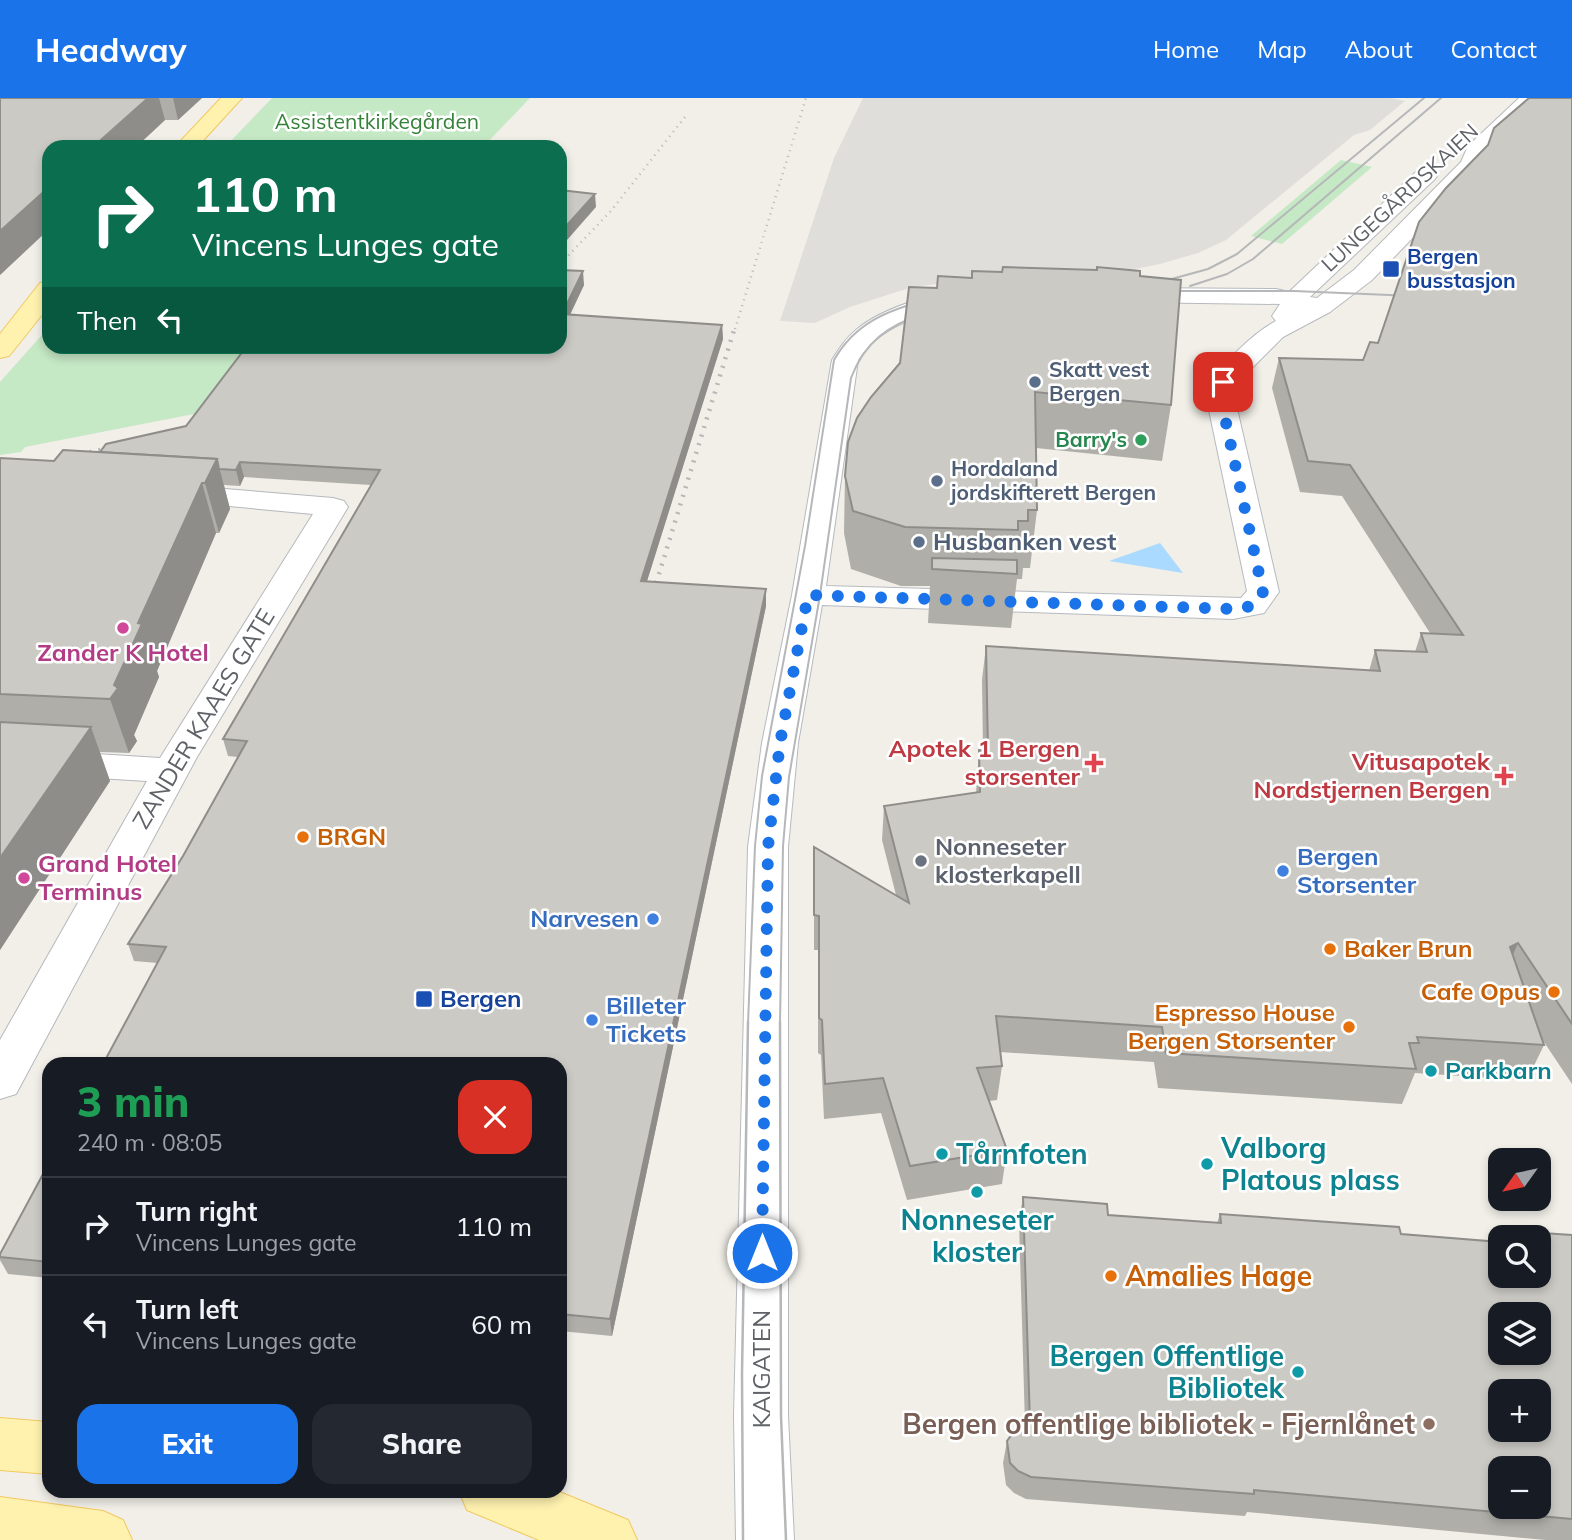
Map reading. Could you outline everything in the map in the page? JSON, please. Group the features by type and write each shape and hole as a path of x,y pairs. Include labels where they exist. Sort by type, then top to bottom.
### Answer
{"main road":[{"path":"192,140 232,98"},
{"name":"LUNGEGÅRDSKAIEN","path":"1297,299 1302,291 1506,98"},
{"name":"LUNGEGÅRDSKAIEN","path":"1110,295 1261,295 1297,299 1321,307 1363,275 1471,164 1475,150 1530,98"},
{"path":"0,323 42,292"},
{"path":"0,350 42,297"},
{"name":"KAIGATEN","path":"765,1540 761,1416 765,882 775,776 808,595 845,360 861,337 884,321 917,309 983,298"},
{"path":"808,595 1233,609 1252,606 1263,592 1219,391 1238,365 1273,332 1297,299"},
{"path":"1273,332 1321,307"},
{"name":"ZANDER KAAES GATE","path":"0,1080 171,771 332,507 151,492"},
{"path":"0,760 171,771"},
{"path":"0,1444 42,1447"},
{"path":"503,1498 608,1540"},
{"path":"0,1525 103,1540"}],"shaded area":[{"path":"863,98 1391,98 1405,101 1370,130 1354,135 1226,240 1198,253 1120,272 961,281 912,287 850,307 815,323 780,321 834,158"}],"green space":[{"name":"Assistentkirkegården","path":"272,98 530,98 490,140 232,140"},
{"path":"1341,160 1372,167 1282,244 1251,236"},
{"path":"42,335 42,354 250,354 204,412 25,447 21,452 0,455 0,382"}],"water":[{"path":"1160,543 1183,573 1109,561"}],"building":[{"path":"0,98 148,98 101,140 42,140 42,193 0,231"},
{"path":"1529,98 1572,98 1572,1024 1518,943 1510,947 1544,1045 1417,1037 1419,1043 1409,1043 1416,1069 1166,1053 1162,1027 996,1016 1002,1066 977,1068 1007,1150 910,1166 883,1078 825,1084 822,1020 819,1018 819,916 814,915 814,847 909,903 884,806 980,792 979,750 988,751 986,646 1380,671 1375,650 1427,652 1421,633 1463,635 1350,465 1308,461 1279,358 1363,360 1370,342 1378,343 1419,222 1446,188 1488,145 1494,128"},
{"path":"567,191 595,194 567,225"},
{"path":"1003,267 1097,270 1097,267 1140,271 1140,276 1181,280 1171,405 1035,392 1037,510 1028,510 1028,521 1018,521 1018,530 905,527 853,511 845,476 848,442 857,418 900,363 909,287 937,288 938,276 972,278 972,271 1002,272"},
{"path":"567,270 583,271 567,304"},
{"path":"567,314 722,325 641,581 766,589 610,1319 567,1315 567,1057 107,1057 166,947 128,944 183,856 247,741 223,739 380,470 240,462 236,470 219,469 217,459 100,452 106,444 186,426 241,354 567,354"},
{"path":"63,450 217,459 205,483 202,483 138,623 142,624 114,685 118,688 110,699 0,694 0,458 54,461"},
{"path":"932,558 1017,560 1017,574 932,569"},
{"path":"0,722 91,727 0,858"},
{"path":"42,1176 42,1261 0,1257"},
{"name":"Bergen Offentlige Bibliotek","path":"1023,1197 1107,1204 1108,1215 1221,1223 1220,1214 1399,1227 1401,1234 1488,1241 1488,1288 1551,1288 1551,1234 1572,1235 1572,1519 1551,1517 1551,1456 1488,1456 1488,1511 1254,1490 1254,1494 1031,1477 1018,1471 1010,1463 1007,1441 1015,1430 1030,1423"}],"tram line":[{"path":"1157,283 1208,269 1237,254 1424,98"},
{"path":"1190,286 1227,274 1253,259 1441,98"},
{"path":"1161,291 1294,291 1413,296"},
{"path":"748,1024 755,846 762,776 805,546 834,360 842,347 862,327 899,308 927,300"},
{"path":"780,1024 783,846 789,777 820,595 851,378 863,354 879,336 899,323 924,313"},
{"path":"743,1540 742,1374 748,1022"},
{"path":"780,1024 781,1416 786,1540"}],"railway":[{"path":"735,329 806,98"},
{"path":"567,257 610,212 685,117"},
{"path":"651,600 735,327"},
{"path":"72,456 119,446"}],"place":[{"name":"Bergen busstasjon","path":"1391,269"},
{"name":"Skatt vest Bergen","path":"1035,382"},
{"name":"Barry's","path":"1141,440"},
{"name":"Hordaland jordskifterett Bergen","path":"937,481"},
{"name":"Husbanken vest","path":"919,542"},
{"name":"Zander K Hotel","path":"123,628"},
{"name":"Apotek 1 Bergen storsenter","path":"1094,763"},
{"name":"Vitusapotek Nordstjernen Bergen","path":"1504,776"},
{"name":"BRGN","path":"303,837"},
{"name":"Nonneseter klosterkapell","path":"921,861"},
{"name":"Bergen Storsenter","path":"1283,871"},
{"name":"Grand Hotel Terminus","path":"24,878"},
{"name":"Narvesen","path":"653,919"},
{"name":"Baker Brun","path":"1330,949"},
{"name":"Cafe Opus","path":"1554,992"},
{"name":"Bergen","path":"424,999"},
{"name":"Billeter Tickets","path":"592,1020"},
{"name":"Espresso House Bergen Storsenter","path":"1349,1027"},
{"name":"Parkbarn","path":"1431,1071"},
{"name":"Tårnfoten","path":"942,1154"},
{"name":"Valborg Platous plass","path":"1207,1164"},
{"name":"Nonneseter kloster","path":"977,1192"},
{"name":"Amalies Hage","path":"1111,1276"},
{"name":"Bergen Offentlige Bibliotek","path":"1298,1372"},
{"name":"Bergen offentlige bibliotek - Fjernlånet","path":"1429,1424"}],"route":[{"path":"762,1253 765,882 775,776 808,595 1233,609 1252,606 1263,592 1219,391 1223,382"}]}
